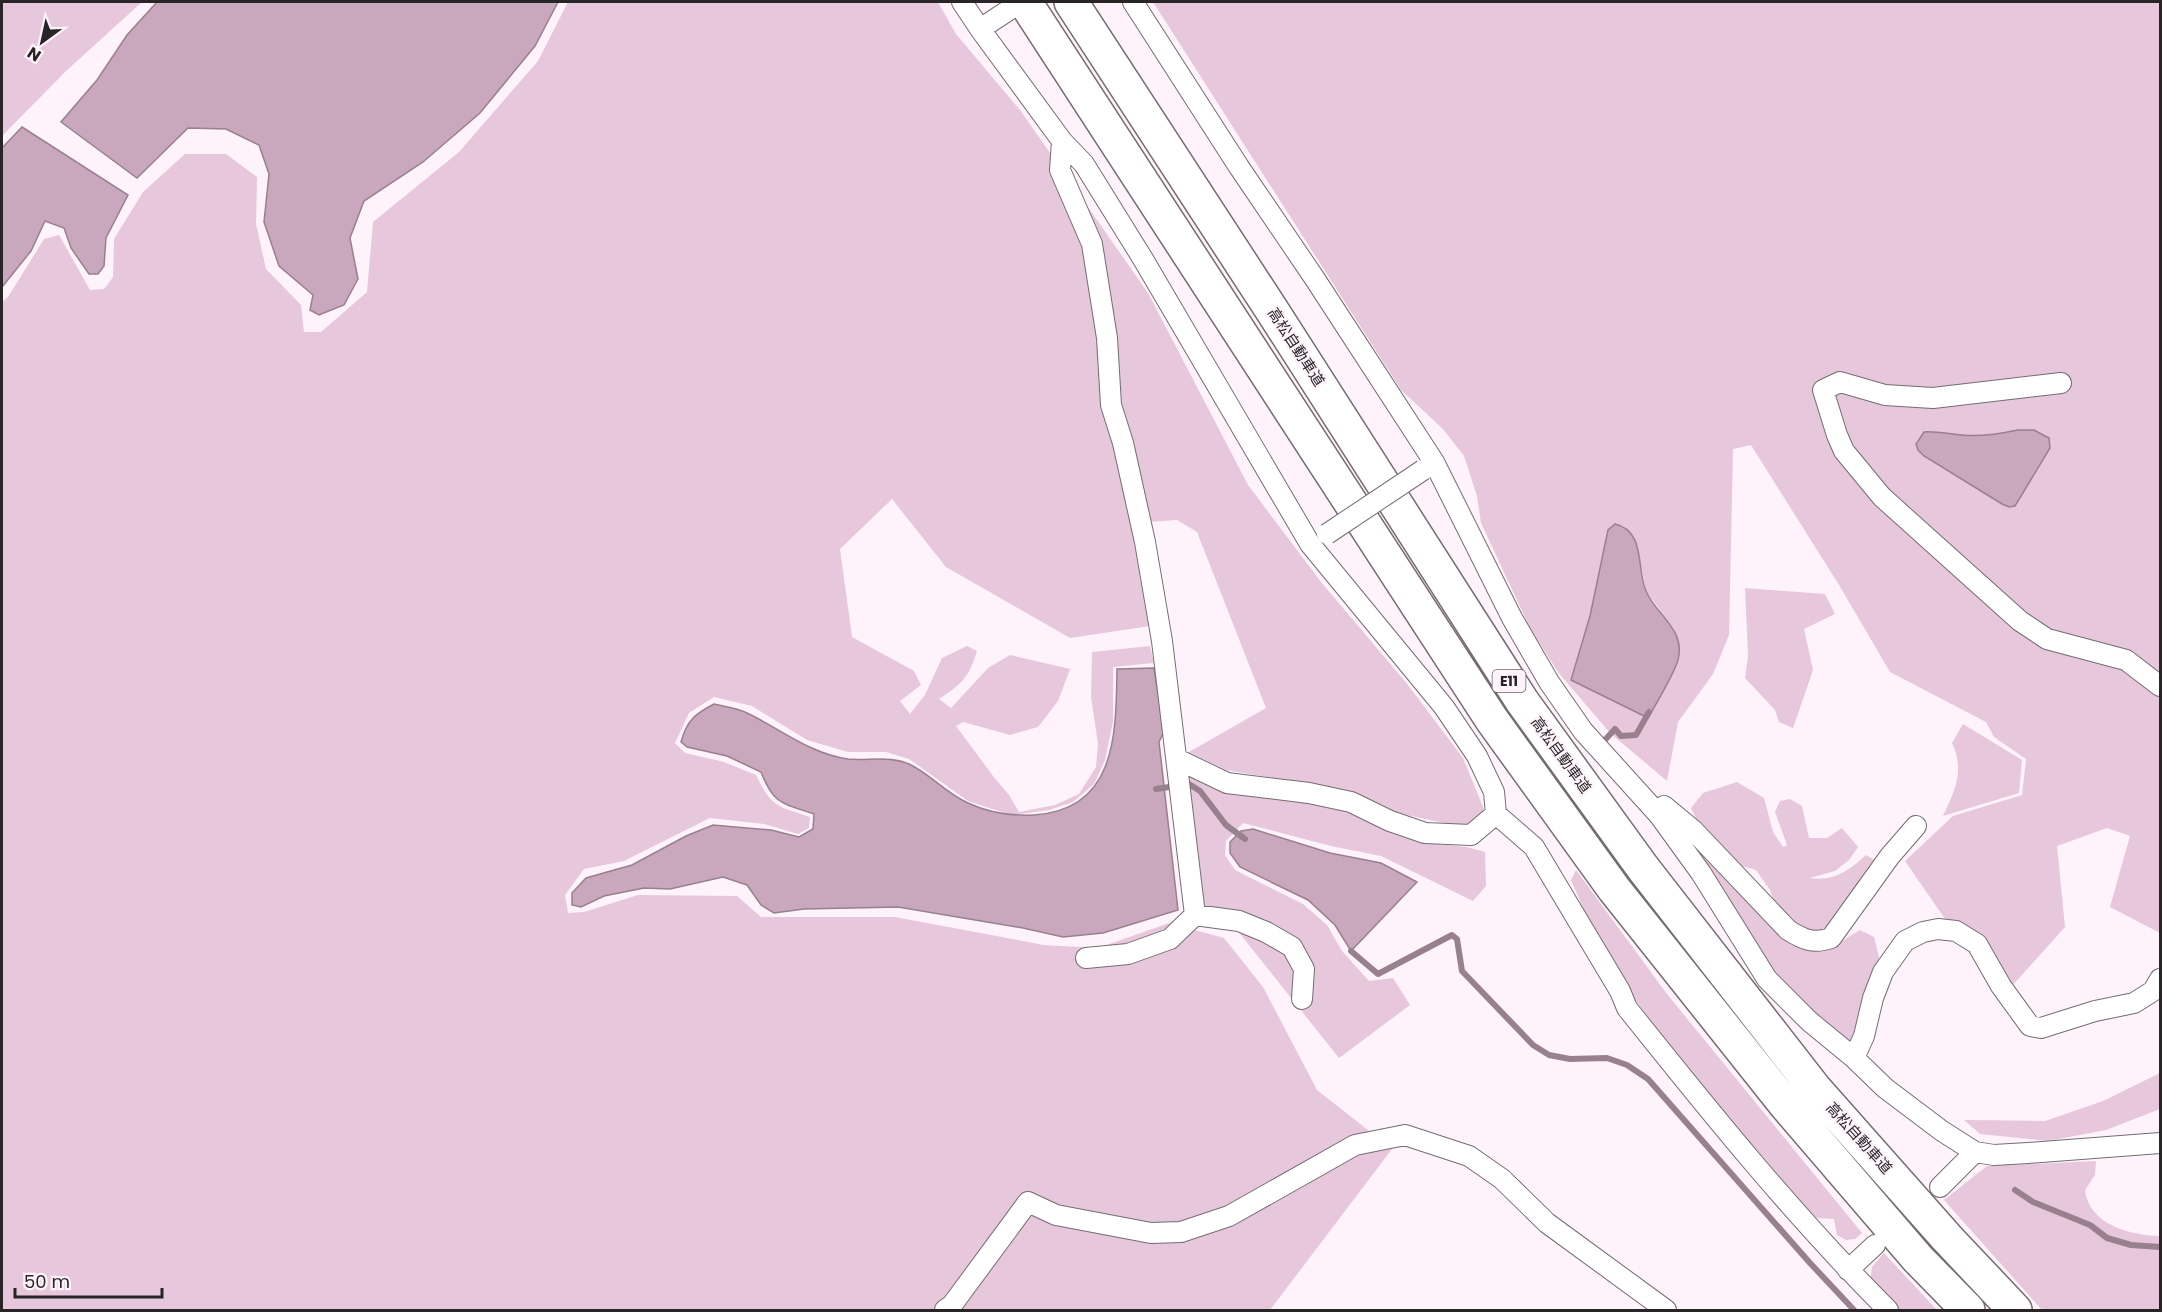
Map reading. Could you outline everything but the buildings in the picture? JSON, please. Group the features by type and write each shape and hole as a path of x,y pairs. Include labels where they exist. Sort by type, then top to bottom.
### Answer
{"highway":[{"name":"E11","path":"1023,2 1492,720 1607,879 1785,1104 1918,1258 1968,1311"},
{"name":"高松自動車道","path":"1071,2 1522,701 1643,868 1815,1089 2015,1311"}],"street":[{"path":"962,2 1062,141 1084,164 1319,539 1477,756 1494,792 1496,814 1534,847 1620,991 1627,1008 1747,1156 1848,1270 1888,1311"},
{"path":"980,29 1023,2"},
{"path":"1133,2 1232,157 1316,279 1428,466 1473,536 1512,618 1550,682 1583,731 1656,812 1701,873 1767,979 1809,1021 1854,1058 1885,1088 1942,1131 1975,1152 1994,1155 2016,1154 2160,1143"},
{"path":"1062,141 1060,170 1092,244 1107,339 1111,405 1123,443 1145,542 1162,641 1178,759 1179,786 1195,915"},
{"path":"2061,383 1933,398 1885,395 1840,382 1822,390 1844,451 1882,497 2020,621 2047,639 2126,660 2160,686"},
{"path":"1319,539 1428,466"},
{"path":"1178,759 1227,783 1309,793 1351,802 1389,821 1425,833 1471,835 1496,814"},
{"path":"1656,812 1664,806 1693,830 1788,930 1804,940 1820,942 1831,938 1890,856 1916,826"},
{"path":"1086,958 1128,954 1170,939 1195,915"},
{"path":"1195,915 1239,921 1266,932 1292,947 1304,969 1302,999"},
{"path":"1854,1058 1864,1036 1873,998 1883,972 1905,941 1923,932 1938,929 1956,931 1977,944 2001,986 2030,1026 2041,1028 2095,1011 2134,1003 2153,992 2160,979"},
{"path":"945,1311 952,1305 1028,1203 1056,1215 1151,1233 1181,1232 1228,1216 1355,1145 1405,1136 1469,1156 1502,1179 1547,1223 1666,1311"},
{"path":"1940,1187 1975,1152"},
{"path":"1848,1270 1875,1245"}],"shaded area":[{"path":"2,2 142,2 66,71 2,136"},
{"path":"157,2 558,2 535,46 480,113 423,162 364,201 350,238 358,279 344,305 319,315 310,310 313,295 279,266 264,222 269,174 259,145 226,129 188,128 137,178 61,122 97,80 127,35"},
{"path":"568,2 938,2 956,34 1020,110 1148,293 1248,485 1321,582 1408,685 1463,758 1485,812 1468,826 1392,812 1351,791 1226,770 1189,752 1266,708 1197,532 1177,520 1133,523 1150,626 1070,638 946,567 892,499 840,549 852,637 914,671 921,685 900,701 910,714 925,695 942,658 967,646 977,651 968,674 954,689 939,699 951,708 988,668 1010,655 1070,669 1058,701 1038,727 1010,735 963,722 956,726 1009,795 1019,812 1055,805 1079,794 1096,767 1098,744 1091,697 1092,652 1150,646 1154,663 1113,667 1113,722 1105,760 1094,784 1073,802 1049,810 1011,815 968,801 909,759 886,752 848,752 807,740 752,706 714,697 689,713 675,743 685,753 724,762 756,775 771,800 783,808 810,817 809,828 798,834 764,824 710,818 624,861 584,869 565,895 568,913 584,912 638,895 737,896 761,917 895,917 1044,945 1098,948 1169,923 1224,938 1263,987 1317,1090 1392,1149 1270,1310 2,1310 2,302 8,297 44,239 59,235 90,290 104,289 113,277 114,239 143,192 185,154 226,154 257,177 256,224 266,269 301,305 304,332 321,332 367,292 373,222 459,152 538,61"},
{"path":"1153,2 2160,2 2160,933 2110,907 2130,836 2107,828 2057,846 2065,927 2011,987 1979,933 1945,919 1905,861 1953,816 2022,795 2026,759 1994,737 1986,722 1890,672 1839,585 1751,445 1733,449 1729,635 1713,674 1678,722 1667,781 1610,733 1558,672 1530,628 1481,523 1477,496 1464,456 1443,429 1401,390","holes":["2018,430 2034,430 2049,438 2009,507 1924,456 1964,436 1993,436","1637,544 1646,591 1675,630 1572,679 1590,616"]},
{"path":"22,127 128,195 106,238 104,266 98,274 89,274 71,248 64,228 45,221 31,251 2,287 2,148"},
{"path":"2034,430 2049,438 2050,448 2015,506 2009,507 1924,456 1916,444 1924,432 1976,436"},
{"path":"1615,524 1632,534 1636,542 1646,591 1678,640 1676,666 1648,718 1571,680 1590,616 1608,530"},
{"path":"1745,588 1825,594 1835,614 1804,629 1813,670 1793,728 1779,722 1775,710 1745,678 1748,656"},
{"path":"1154,668 1164,732 1159,742 1178,910 1103,933 1063,937 898,907 804,909 774,913 761,905 747,885 723,877 670,889 644,888 604,896 581,907 572,905 572,893 586,878 632,865 686,836 713,825 771,830 799,837 813,829 814,814 780,801 770,791 761,772 727,756 687,747 681,742 686,728 693,719 714,704 745,712 809,747 834,756 904,762 918,769 960,799 984,809 1009,814 1034,815 1061,810 1082,799 1096,783 1106,764 1112,742 1117,669"},
{"path":"1963,724 2022,760 2019,793 1943,816 1955,789 1958,772 1956,753 1952,743"},
{"path":"1187,772 1343,807 1371,818 1418,842 1467,847 1485,852 1486,886 1473,901 1381,856 1331,846 1243,823 1226,841 1225,855 1235,870 1303,904 1327,925 1342,951 1369,981 1393,978 1410,1005 1339,1058 1229,920 1202,908"},
{"path":"1737,782 1764,798 1773,832 1783,847 1787,845 1775,812 1780,801 1790,799 1802,806 1809,838 1827,838 1842,828 1858,847 1849,860 1835,871 1810,878 1826,878 1841,874 1866,855 1875,860 1835,925 1822,932 1800,932 1777,910 1770,890 1756,870 1738,865 1699,825 1691,808 1703,793"},
{"path":"1677,826 1797,945 1813,951 1837,944 1860,930 1874,937 1880,961 1856,1042 1839,1037 1767,967"},
{"path":"1253,829 1330,853 1381,863 1417,882 1351,951 1335,925 1308,900 1240,867 1230,853 1230,842 1241,831"},
{"path":"1576,870 1667,994 1862,1233 1855,1239 1846,1240 1837,1235 1834,1219 1817,1218 1798,1200 1679,1058 1630,993 1584,910 1571,880"},
{"path":"2160,1073 2160,1109 2106,1130 2048,1141 1980,1134 1964,1120 2045,1121 2103,1101"},
{"path":"2096,1161 2095,1175 2085,1190 2094,1212 2113,1226 2124,1230 2160,1236 2160,1310 2042,1310 1944,1200 1987,1166"},
{"path":"1884,1253 1937,1310 1900,1310 1870,1282 1872,1267"}],"waterway":[{"path":"1603,742 1615,729 1621,736 1636,735 1649,712"},
{"path":"1156,789 1189,784 1200,791 1226,825 1245,839"},
{"path":"1351,951 1378,974 1452,935 1457,939 1462,971 1533,1045 1549,1055 1570,1059 1607,1058 1627,1065 1648,1079 1854,1310"},
{"path":"2015,1190 2033,1202 2090,1225 2107,1238 2131,1245 2160,1247"}]}
